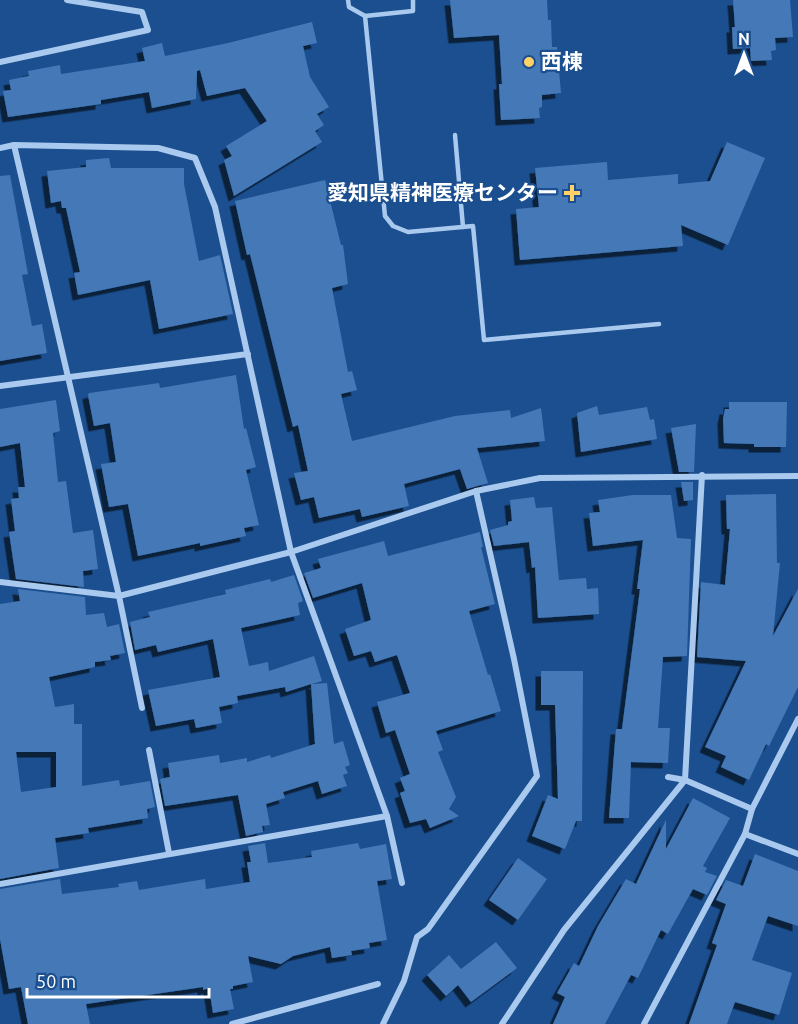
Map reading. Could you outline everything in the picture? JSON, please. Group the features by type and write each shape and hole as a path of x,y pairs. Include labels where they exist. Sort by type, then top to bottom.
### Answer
{"street":[{"path":"0,62 148,30 142,12 67,0"},
{"path":"0,148 14,145 158,148 195,158 215,207 291,552 387,816 402,883"},
{"path":"14,145 119,596 142,708"},
{"path":"0,386 249,354"},
{"path":"502,1024 564,930 685,780 702,475"},
{"path":"0,582 119,596 291,552 476,492 540,478 798,476"},
{"path":"382,1024 404,981 417,937 428,929 537,776 514,659 476,492"},
{"path":"644,1024 745,834 752,809 798,719"},
{"path":"150,750 169,853"},
{"path":"668,777 685,780 752,809"},
{"path":"0,884 387,816"},
{"path":"745,834 798,854"},
{"path":"232,1024 378,984"}],"lane":[{"path":"348,0 348,7 365,16 413,11 413,0"},
{"path":"365,16 385,216 393,226 408,232 473,226 484,340 659,324"},
{"path":"455,135 463,227"}],"building":[{"name":"西棟","path":"450,0 547,0 548,20 551,20 552,47 557,47 561,93 542,95 542,107 539,108 540,118 501,120 499,84 502,84 499,35 454,38"},
{"path":"733,0 790,0 793,37 775,38 776,50 771,51 772,60 751,61 750,48 733,49 732,27 735,27"},
{"path":"312,22 317,43 303,46 310,77 329,107 317,114 324,125 315,131 322,142 234,196 224,160 232,156 226,146 267,121 245,88 207,96 200,70 197,71 196,99 152,108 149,92 101,100 101,104 8,117 3,91 11,90 9,80 29,76 28,71 60,65 61,74 145,61 142,48 162,43 165,56"},
{"path":"727,142 765,158 728,245 681,225 683,246 520,260 516,209 539,207 535,168 607,162 608,180 678,174 678,184 710,181"},
{"path":"109,158 111,168 184,168 184,184 199,261 220,255 233,314 159,329 150,280 78,295 74,273 80,272 66,208 62,208 61,201 51,203 47,171 86,167 86,160"},
{"path":"10,175 28,274 22,275 32,326 42,324 47,353 0,361 0,176"},
{"path":"325,180 341,245 343,245 348,284 332,288 348,372 352,371 357,390 341,394 352,441 455,416 510,410 511,418 541,408 545,441 477,448 488,483 467,489 460,469 404,484 409,506 362,517 360,509 319,518 314,497 301,500 294,473 308,471 298,425 293,427 250,254 247,255 235,201"},
{"path":"236,375 244,429 246,428 256,467 246,470 259,525 244,528 246,536 138,556 128,504 109,507 101,464 116,462 110,423 94,426 89,393 159,383 160,388"},
{"path":"56,400 60,431 53,433 58,482 66,481 73,533 93,530 98,569 83,571 84,587 16,579 9,532 15,531 11,499 19,498 18,487 25,487 20,443 0,447 0,409"},
{"path":"729,402 787,402 786,447 754,447 754,444 724,443 723,419 725,409 729,409"},
{"path":"597,406 599,415 647,407 650,420 654,419 657,439 581,452 577,413"},
{"path":"696,424 694,472 679,472 671,428"},
{"path":"681,482 693,482 693,500 684,501"},
{"path":"776,494 777,563 780,563 773,636 798,589 798,687 769,746 766,744 749,780 721,767 726,756 705,747 746,661 697,657 701,582 725,585 730,529 727,529 726,495"},
{"path":"633,495 671,495 677,538 691,539 687,656 663,657 658,728 670,728 668,763 631,762 629,818 609,818 616,729 622,729 640,589 637,589 643,540 593,546 589,513 600,512 598,500"},
{"path":"534,497 536,508 552,507 559,580 586,578 587,589 598,588 599,614 538,618 535,567 532,568 529,542 494,546 490,530 508,525 508,522 512,521 510,500"},
{"path":"480,532 483,547 481,547 495,604 469,611 501,711 436,731 443,750 438,752 456,797 449,809 459,816 430,828 426,819 410,823 400,793 405,791 400,778 410,774 395,730 386,733 377,702 410,693 397,655 375,662 371,651 354,656 345,629 371,620 362,583 313,598 304,573 321,568 318,559 384,541 388,556"},
{"path":"294,575 303,601 298,603 300,615 241,628 249,666 268,662 269,671 314,656 322,681 312,684 327,683 334,744 343,741 350,765 345,767 348,773 343,775 347,786 322,794 318,781 283,792 285,798 266,804 270,825 262,826 263,832 246,836 238,795 165,806 160,779 170,777 168,763 219,755 220,763 247,758 247,762 270,755 271,758 315,744 311,684 286,692 285,687 237,696 238,703 219,707 222,723 196,728 194,719 156,726 148,690 220,677 213,639 158,652 156,645 135,650 130,622 150,617 148,612 226,594 225,590 270,579 271,582"},
{"path":"18,589 85,597 86,615 104,613 107,627 119,624 125,653 110,656 111,660 95,662 95,667 49,677 55,707 74,704 74,724 82,724 82,786 119,780 120,786 150,781 155,807 147,809 148,818 88,828 89,833 55,838 59,868 0,879 0,604 20,601","holes":["16,752 56,752 56,787 21,792"]},
{"path":"541,671 583,671 582,821 576,821 565,849 532,836 548,795 558,799 555,705 541,705"},
{"path":"693,798 730,818 703,866 707,868 705,872 717,876 707,895 693,889 668,934 661,930 638,978 631,975 605,1024 553,1024 565,997 557,993 574,963 579,966 598,926 626,879 636,884 666,820 666,849"},
{"path":"265,843 268,863 312,857 311,851 358,843 360,849 386,844 392,879 377,881 387,940 369,943 370,948 351,951 352,955 332,958 330,947 293,956 281,964 248,956 253,982 233,986 233,989 230,989 234,1009 213,1013 209,988 203,990 203,987 86,1004 90,1024 28,1024 21,987 9,989 0,939 0,889 60,879 62,894 119,887 118,884 137,881 139,890 205,879 206,889 250,882 247,862 251,862 248,846"},
{"path":"755,854 798,871 798,926 768,916 752,960 792,973 779,1015 735,1002 727,1024 689,1024 717,945 712,943 726,904 716,900 726,880 743,886"},
{"path":"518,858 547,879 518,920 489,900"},
{"path":"496,942 517,968 471,1002 458,985 446,996 427,975 449,955 461,969"}],"place":[{"name":"西棟","path":"529,62"},
{"name":"愛知県精神医療センター","path":"572,193"}]}
